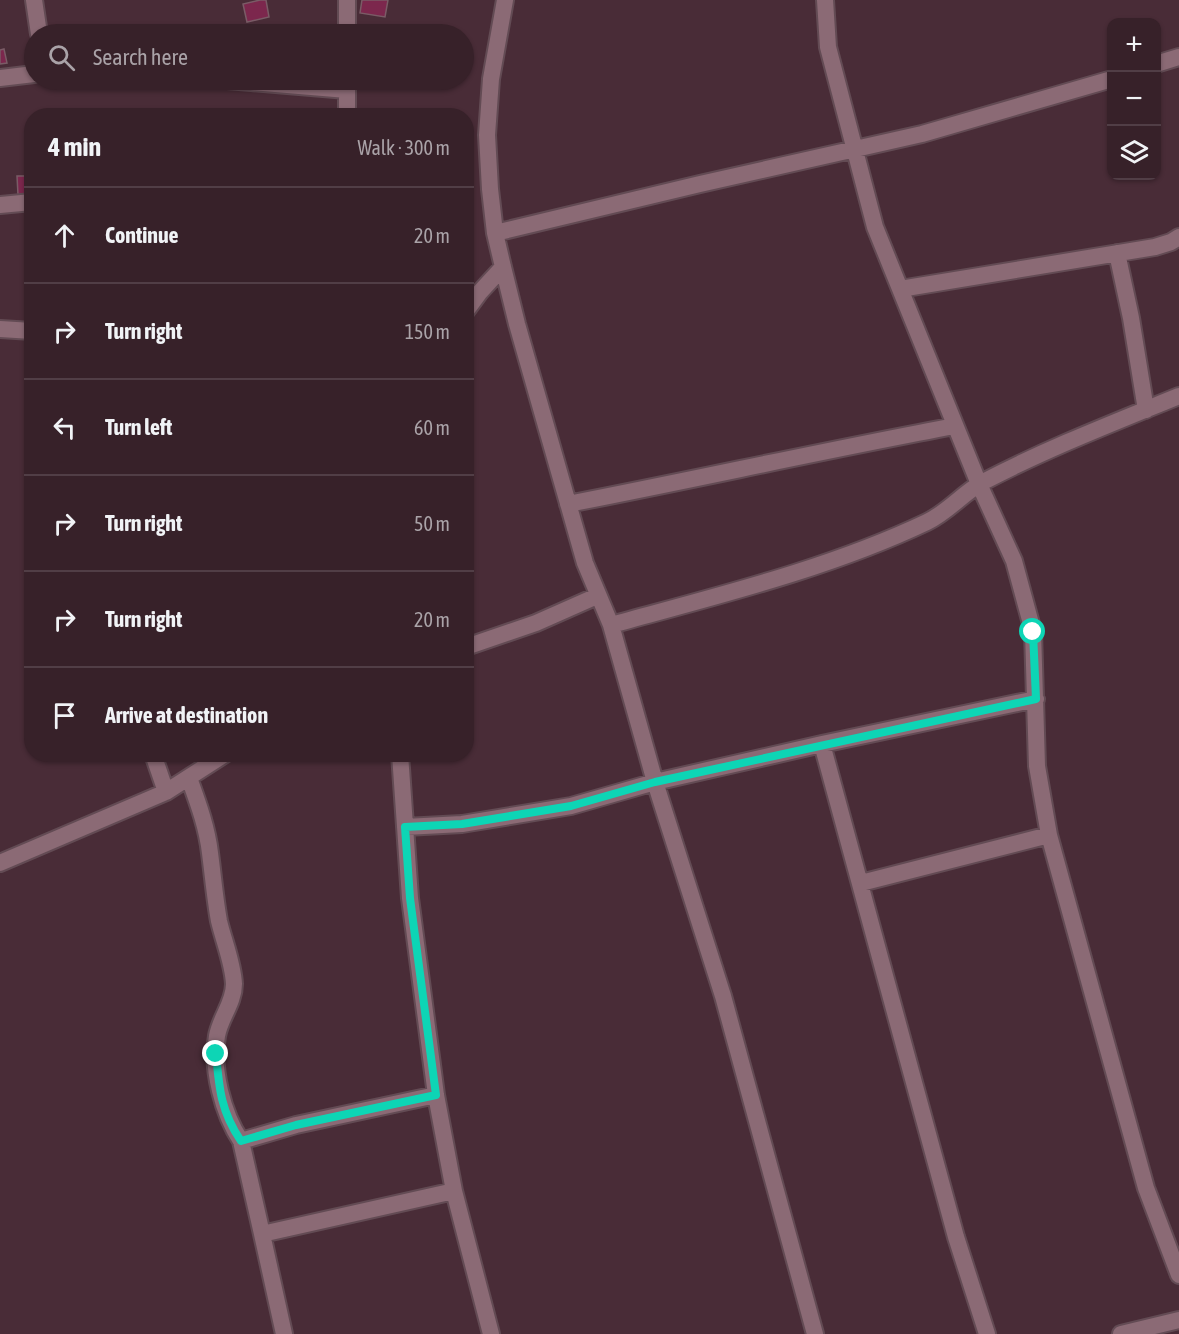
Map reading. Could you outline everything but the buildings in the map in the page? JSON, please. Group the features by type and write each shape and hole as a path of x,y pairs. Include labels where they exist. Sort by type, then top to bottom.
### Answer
{"street":[{"path":"34,0 38,24"},
{"path":"347,0 347,24"},
{"path":"504,0 491,79 487,135 495,233 517,324 585,563 610,625 655,782 723,996 815,1334"},
{"path":"825,0 828,47 875,227 979,484 1014,561 1033,632 1037,766 1049,835 1146,1188 1179,1275"},
{"path":"1161,62 1179,57"},
{"path":"0,78 24,75"},
{"path":"495,233 922,134 1107,80"},
{"path":"347,90 347,108"},
{"path":"0,205 24,203"},
{"path":"900,289 1155,247 1179,237"},
{"path":"1117,253 1131,318 1146,410"},
{"path":"474,300 503,267"},
{"path":"0,329 24,330"},
{"path":"610,625 777,579 883,541 929,521 953,506 979,484 1052,448 1179,396"},
{"path":"568,504 850,445 956,426"},
{"path":"474,644 536,622 597,596"},
{"path":"405,827 462,824 571,806 655,782 1036,699"},
{"path":"822,744 956,1237 987,1334"},
{"path":"156,762 166,792"},
{"path":"0,863 166,792 213,762"},
{"path":"401,762 410,898 436,1095 454,1191 490,1334"},
{"path":"189,778 203,819 210,851 219,920 234,982 228,1008 217,1036 216,1054 221,1097 226,1115 241,1141 284,1334"},
{"path":"861,884 1049,835"},
{"path":"241,1141 296,1125 436,1095"},
{"path":"262,1234 454,1191"},
{"path":"1121,1334 1179,1320"}],"route":[{"path":"216,1054 221,1097 226,1115 241,1141 296,1125 436,1095 410,898 405,827 462,824 571,806 655,782 1036,699 1033,632"}]}
